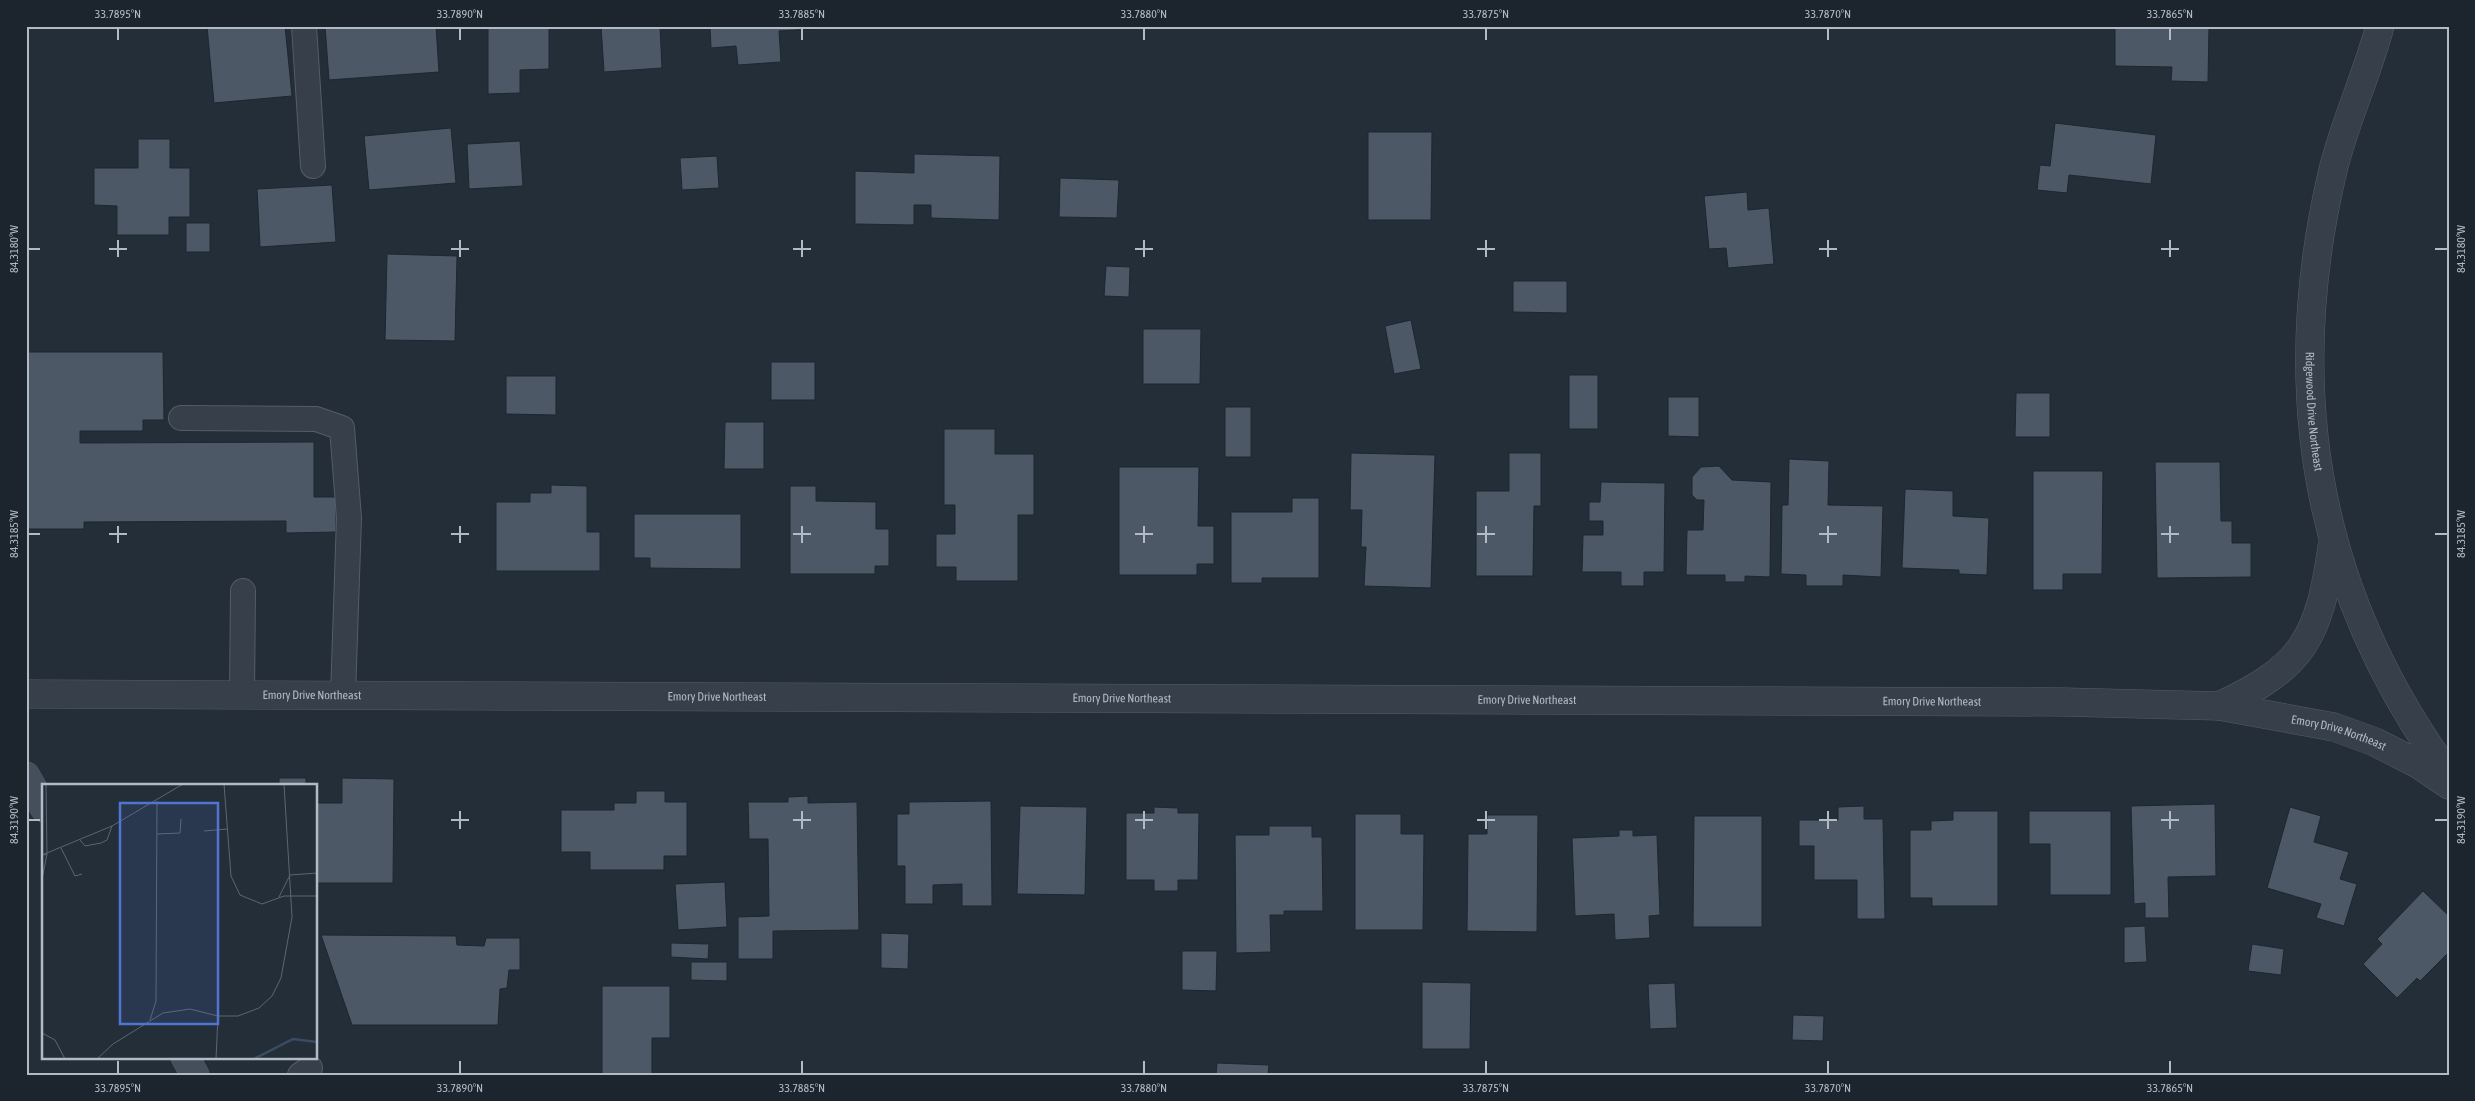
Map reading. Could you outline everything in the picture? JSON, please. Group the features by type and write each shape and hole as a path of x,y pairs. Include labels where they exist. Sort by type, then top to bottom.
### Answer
{"main road":[{"path":"26,776 42,804"},
{"path":"186,1058 195,1075"}],"street":[{"name":"Ridgewood Drive Northeast","path":"2380,26 2334,167 2314,264 2308,380 2318,470 2333,542 2359,619 2377,659 2424,742 2449,775"},
{"name":"Emory Drive Northeast","path":"2219,706 2252,691 2279,672 2306,643 2318,616 2326,589 2333,542"},
{"name":"Emory Drive Northeast","path":"26,694 2054,702 2219,706 2334,727 2375,742 2418,764 2449,785"}],"lane":[{"path":"304,26 313,166"},
{"path":"181,418 316,419 342,428 349,518 343,695"},
{"path":"242,694 243,591"}],"building":[{"path":"207,26 285,26 292,96 214,103"},
{"path":"325,26 436,26 439,72 329,80"},
{"path":"488,26 549,26 549,69 520,70 520,93 488,94"},
{"path":"601,26 660,26 662,68 604,72"},
{"path":"710,26 811,26 812,29 779,31 781,62 738,65 736,46 711,48"},
{"path":"2115,26 2209,26 2208,82 2171,81 2172,67 2115,66"},
{"path":"2055,123 2156,135 2151,184 2069,175 2067,193 2037,190 2040,165 2050,166"},
{"path":"451,128 456,183 369,190 364,136"},
{"path":"1368,132 1432,132 1431,220 1368,220"},
{"path":"138,139 170,139 170,168 190,168 190,217 169,217 169,235 117,235 117,206 94,205 94,168 138,168"},
{"path":"520,141 523,186 469,189 467,144"},
{"path":"914,154 1000,156 999,220 931,218 931,205 914,205 914,225 855,224 855,171 914,173"},
{"path":"717,156 719,188 682,190 680,158"},
{"path":"1060,178 1119,180 1117,218 1059,217"},
{"path":"332,185 336,242 260,247 257,189"},
{"path":"1747,192 1748,210 1769,208 1774,264 1728,268 1726,248 1709,249 1704,196"},
{"path":"186,223 210,223 210,252 186,252"},
{"path":"387,254 457,256 455,341 385,340"},
{"path":"1106,266 1130,267 1129,297 1104,296"},
{"path":"1513,281 1567,281 1567,313 1513,312"},
{"path":"1411,320 1421,369 1394,374 1385,326"},
{"path":"1143,329 1201,329 1200,384 1143,384"},
{"path":"26,352 163,352 164,420 143,420 143,431 80,431 80,443 314,442 314,497 336,497 336,532 286,533 286,521 84,522 84,529 26,529"},
{"path":"771,362 815,362 815,400 771,400"},
{"path":"1569,375 1598,375 1598,429 1569,429"},
{"path":"506,376 556,376 556,415 506,414"},
{"path":"2016,393 2050,393 2050,437 2015,437"},
{"path":"1668,397 1699,397 1699,437 1668,436"},
{"path":"1225,407 1251,407 1251,457 1225,457"},
{"path":"725,422 764,422 764,469 724,469"},
{"path":"944,429 995,429 995,454 1034,454 1034,515 1018,515 1018,581 956,581 956,567 936,567 936,534 955,534 955,505 944,505"},
{"path":"1351,453 1435,455 1431,588 1364,586 1366,547 1361,547 1362,510 1350,510"},
{"path":"1509,453 1541,453 1541,506 1534,506 1533,576 1476,576 1476,491 1509,491"},
{"path":"1789,459 1829,461 1828,505 1883,506 1881,577 1843,575 1843,586 1806,586 1806,575 1781,574 1782,505 1788,505"},
{"path":"2155,462 2220,462 2221,521 2232,521 2232,543 2251,543 2251,577 2157,578"},
{"path":"1719,466 1732,480 1771,482 1770,577 1745,576 1745,582 1725,582 1725,575 1686,575 1687,530 1703,530 1704,500 1697,500 1692,495 1692,477 1701,467"},
{"path":"1119,467 1199,467 1198,526 1214,526 1214,564 1197,564 1197,575 1119,575"},
{"path":"2033,471 2103,471 2102,574 2063,574 2063,590 2033,590"},
{"path":"1601,482 1665,483 1664,572 1644,572 1644,586 1621,586 1621,572 1582,572 1583,535 1603,535 1603,521 1589,521 1589,502 1600,502"},
{"path":"551,485 587,486 587,532 600,532 600,571 496,571 496,502 530,502 530,493 551,493"},
{"path":"790,486 816,486 816,501 876,502 876,529 889,529 889,566 875,566 875,574 790,574"},
{"path":"1905,489 1953,491 1953,516 1989,518 1987,575 1959,574 1959,570 1902,568"},
{"path":"1292,498 1319,498 1319,578 1262,578 1262,583 1231,583 1231,512 1292,512"},
{"path":"634,514 741,514 741,569 650,568 650,558 634,558"},
{"path":"279,778 306,778 306,784 279,784"},
{"path":"342,778 394,779 393,883 318,883 318,803 342,803"},
{"path":"636,791 665,791 665,802 687,802 687,856 664,856 664,870 590,870 590,852 561,852 561,810 614,810 614,803 636,803"},
{"path":"808,796 808,803 857,802 859,930 773,931 773,959 738,959 738,917 769,916 768,839 749,839 748,802 788,802 788,797"},
{"path":"991,801 992,906 962,906 962,884 933,885 933,904 905,904 905,866 897,866 897,814 909,814 909,802"},
{"path":"2215,804 2216,876 2168,877 2169,918 2145,918 2145,903 2134,904 2131,806"},
{"path":"1020,806 1087,807 1085,895 1017,894"},
{"path":"1864,806 1864,819 1883,819 1885,919 1857,919 1857,880 1814,880 1814,846 1799,846 1799,820 1838,820 1838,807"},
{"path":"1154,807 1178,808 1178,813 1199,813 1198,880 1178,880 1178,891 1154,891 1154,880 1126,880 1126,813 1154,813"},
{"path":"2290,807 2321,816 2314,842 2349,852 2340,879 2357,884 2344,926 2316,918 2321,904 2267,888"},
{"path":"1953,811 1998,811 1998,906 1932,906 1932,898 1910,898 1910,830 1931,830 1931,821 1953,820"},
{"path":"2029,811 2111,811 2111,895 2050,895 2050,844 2029,844"},
{"path":"1355,814 1401,814 1401,834 1424,834 1423,930 1355,930"},
{"path":"1487,815 1538,815 1537,932 1467,931 1468,834 1487,834"},
{"path":"1694,816 1762,816 1762,927 1693,927"},
{"path":"1269,826 1312,826 1312,837 1322,837 1323,911 1284,911 1284,915 1270,915 1271,952 1236,953 1235,835 1269,835"},
{"path":"1619,830 1633,830 1633,836 1657,835 1660,915 1649,916 1650,938 1615,940 1614,914 1575,916 1572,838 1619,836"},
{"path":"725,882 727,927 678,930 675,884"},
{"path":"2423,891 2449,916 2449,952 2420,981 2417,978 2397,998 2363,964 2382,944 2377,939"},
{"path":"2145,926 2147,962 2124,963 2124,927"},
{"path":"881,933 909,934 908,969 881,968"},
{"path":"321,935 456,936 457,945 484,946 486,938 520,938 520,970 509,970 507,988 500,989 498,1025 352,1025"},
{"path":"671,943 709,944 708,959 671,957"},
{"path":"2252,944 2284,949 2281,975 2248,971"},
{"path":"1182,951 1217,951 1216,991 1182,990"},
{"path":"691,962 727,962 727,981 691,980"},
{"path":"1422,982 1471,983 1470,1049 1422,1049"},
{"path":"1675,983 1677,1028 1650,1029 1648,984"},
{"path":"602,986 670,986 670,1038 652,1038 652,1075 602,1075"},
{"path":"1793,1015 1824,1016 1823,1041 1792,1040"},
{"path":"1217,1063 1269,1065 1268,1075 1216,1075"}]}
